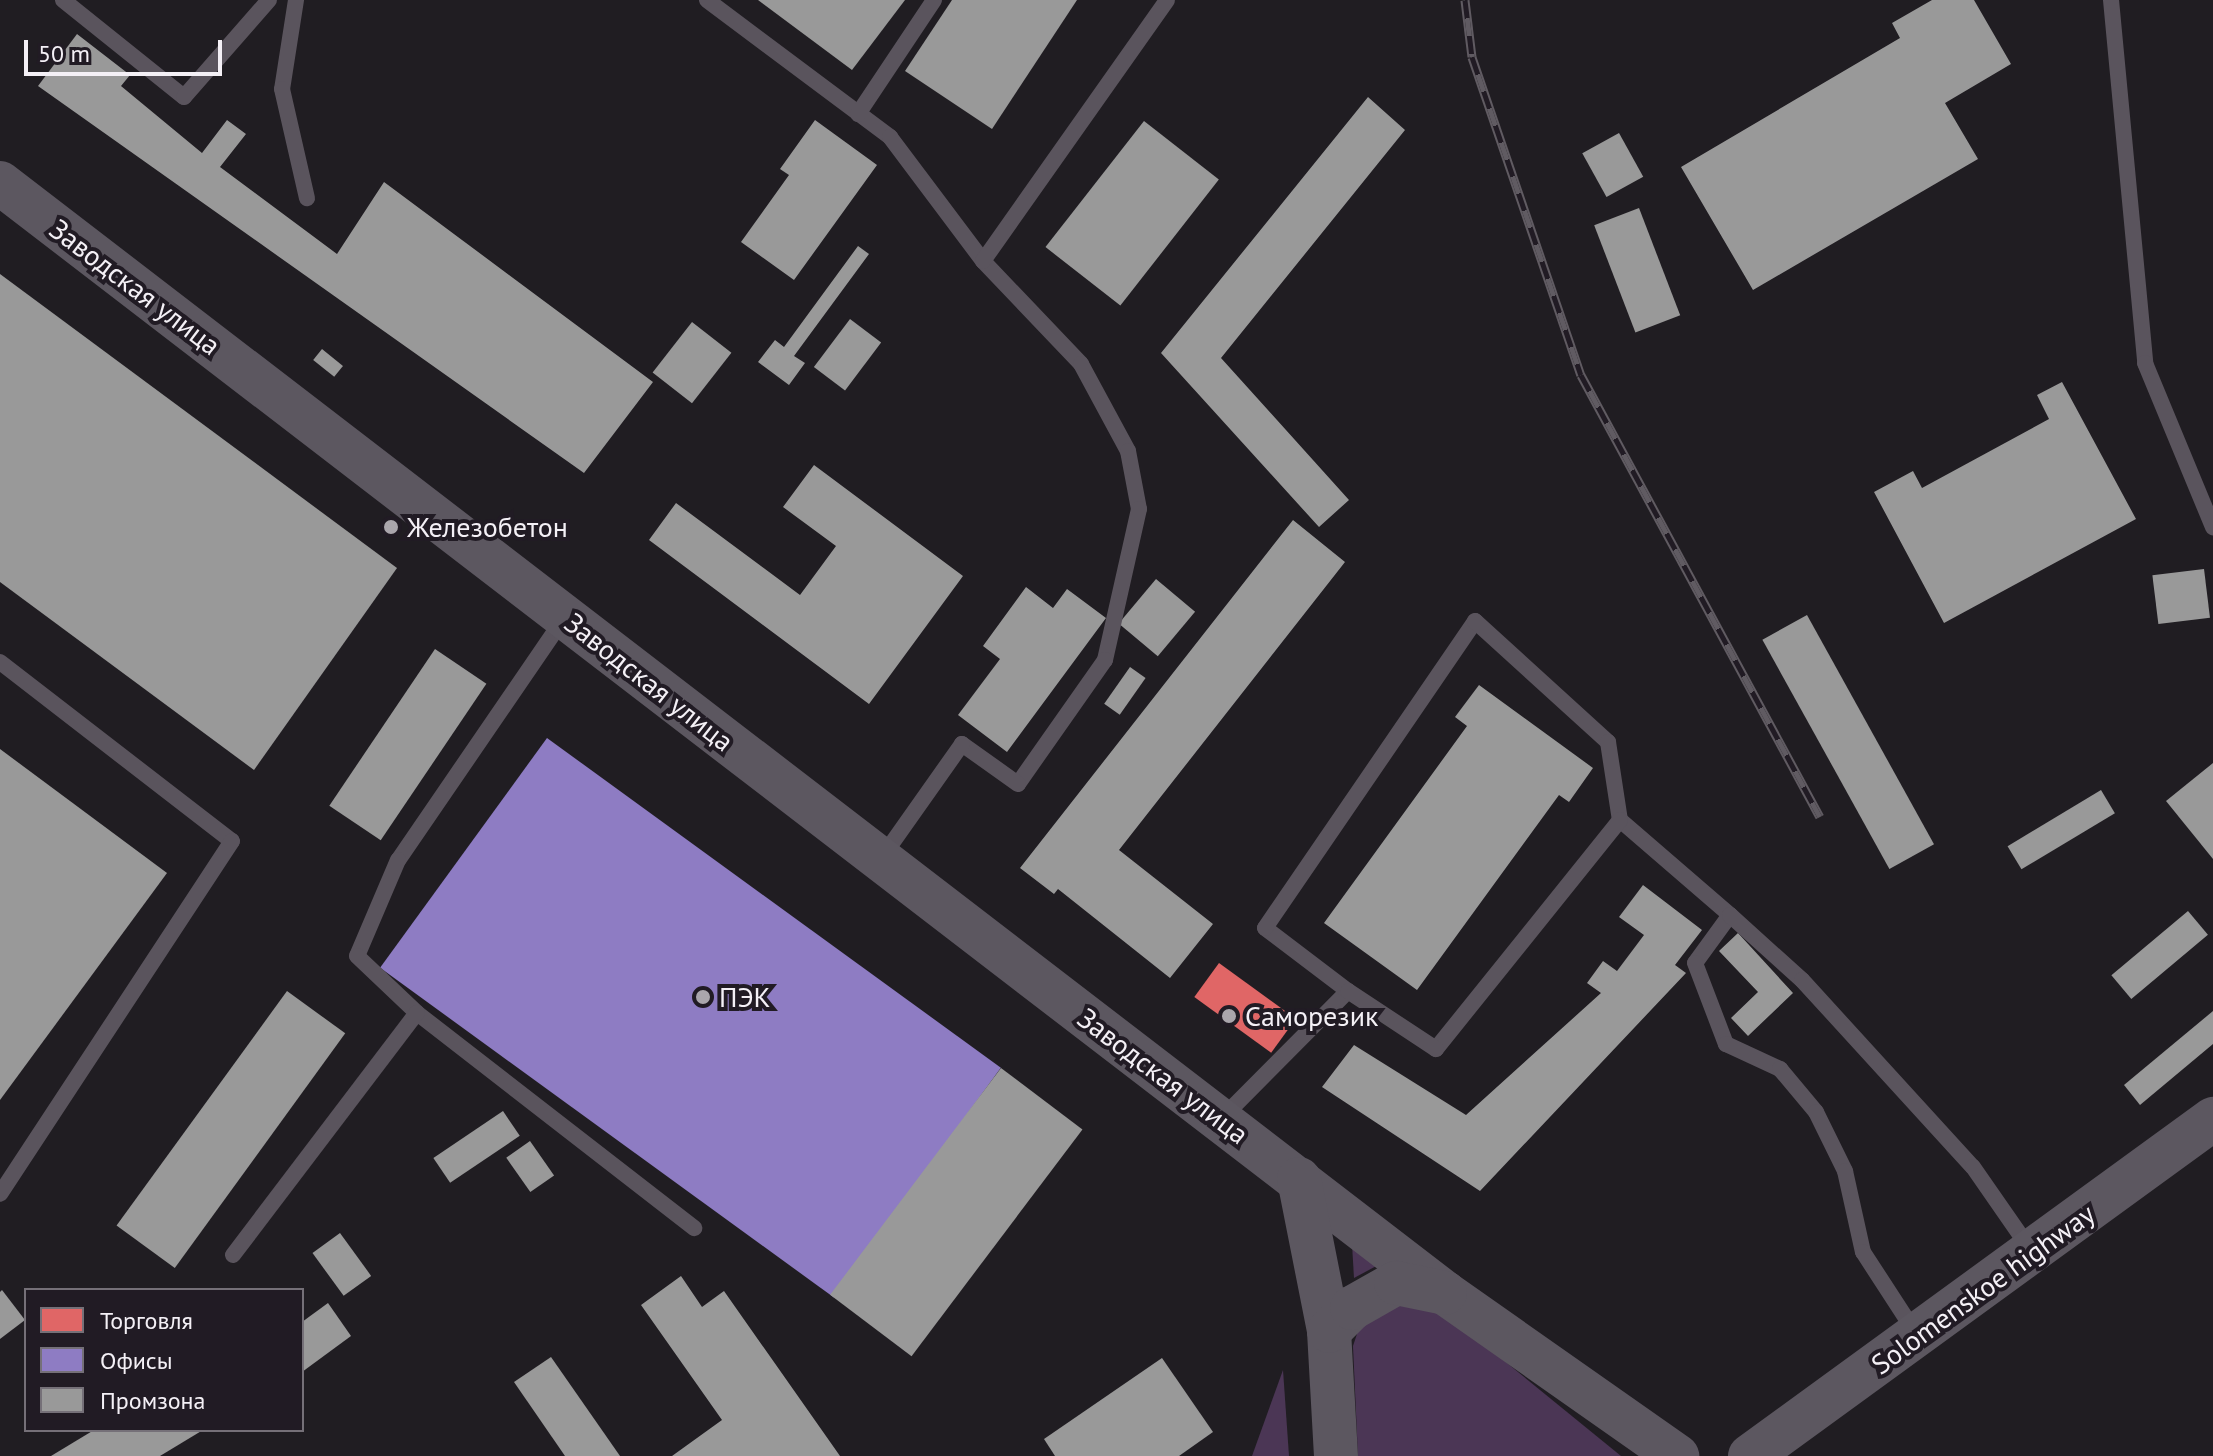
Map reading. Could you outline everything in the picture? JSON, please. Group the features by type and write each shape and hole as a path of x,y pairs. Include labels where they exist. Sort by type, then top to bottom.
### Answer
{"main road":[{"name":"Заводская улица","path":"0,183 565,616 879,862 1656,1450"},
{"name":"Solomenskoe highway","path":"1750,1456 1918,1338 2213,1119"},
{"path":"1299,1179 1329,1331 1336,1456"},
{"path":"1329,1331 1352,1308 1396,1283 1445,1293"}],"lane":[{"path":"63,0 184,97 269,0"},
{"path":"296,0 282,89 307,198"},
{"path":"707,0 890,137 983,261 1081,364 1128,451 1139,509 1105,660 1018,784 962,744 879,862"},
{"path":"858,114 934,0"},
{"path":"983,261 1167,0"},
{"path":"2111,0 2145,363 2213,527"},
{"path":"565,616 398,860 357,956 417,1013 694,1228"},
{"path":"1620,820 1436,1049 1348,991 1265,928 1475,621 1608,742 1620,820 1802,980 1973,1167 2033,1254"},
{"path":"0,662 232,841 0,1194"},
{"path":"1730,915 1695,963 1726,1044 1780,1069 1816,1112 1845,1171 1863,1252 1918,1338"},
{"path":"1220,1119 1348,991"},
{"path":"233,1255 417,1013"}],"shaded area":[{"path":"1352,1244 1380,1264 1354,1278"},
{"path":"1404,1302 1437,1306 1621,1456 1358,1456 1353,1346 1360,1325"},
{"path":"1283,1370 1289,1456 1252,1456"}],"building: Торговля":[{"path":"1219,963 1296,1019 1271,1053 1194,997"}],"building: Офисы":[{"path":"547,738 1001,1068 834,1298 380,968"}],"building: Промзона":[{"path":"758,0 905,0 852,70"},
{"path":"952,0 1077,0 992,129 905,71"},
{"path":"1932,0 1974,0 2011,64 1945,103 1978,159 1753,290 1681,167 1900,38 1892,23"},
{"path":"77,34 130,75 121,86 202,153 227,120 246,134 220,167 337,254 384,182 653,382 584,473 38,86"},
{"path":"1368,97 1405,130 1221,358 1349,500 1319,527 1161,353"},
{"path":"815,120 877,165 794,280 741,242 789,175 780,169"},
{"path":"1144,121 1219,179 1120,306 1045,247"},
{"path":"1619,133 1643,177 1607,197 1582,153"},
{"path":"1639,208 1680,315 1635,333 1594,225"},
{"path":"858,246 869,254 794,356 805,363 789,385 758,362 775,340 784,347"},
{"path":"0,274 397,568 254,770 0,582"},
{"path":"850,319 881,342 845,390 814,367"},
{"path":"692,322 731,353 692,403 653,372"},
{"path":"322,349 343,366 334,377 313,360"},
{"path":"2062,382 2136,519 1944,623 1874,492 1913,471 1922,488 2049,419 2037,395"},
{"path":"814,465 963,576 869,704 649,540 676,503 800,595 836,546 783,507"},
{"path":"1293,520 1345,562 1119,850 1213,924 1170,978 1058,889 1054,894 1020,868"},
{"path":"2204,569 2210,618 2158,624 2152,575"},
{"path":"1156,579 1195,612 1158,656 1119,623"},
{"path":"1026,587 1053,608 1067,589 1106,618 1007,752 958,715 1000,659 983,646"},
{"path":"1807,615 1934,844 1889,869 1762,640"},
{"path":"435,649 486,684 381,840 329,806"},
{"path":"1130,667 1146,678 1120,715 1104,704"},
{"path":"1479,685 1593,768 1569,802 1559,795 1417,990 1324,923 1467,726 1455,717"},
{"path":"0,749 167,873 0,1100"},
{"path":"2213,763 2213,859 2166,801"},
{"path":"2101,790 2115,813 2021,869 2008,846"},
{"path":"1643,885 1702,930 1675,965 1686,973 1480,1191 1322,1087 1354,1045 1466,1115 1601,993 1587,983 1603,961 1617,971 1644,935 1619,917"},
{"path":"2188,911 2208,935 2131,999 2111,975"},
{"path":"1738,933 1793,993 1748,1036 1731,1018 1758,992 1719,951"},
{"path":"287,991 345,1033 175,1268 117,1226"},
{"path":"2213,1011 2213,1044 2140,1105 2124,1085"},
{"path":"1001,1068 1082,1129 912,1356 830,1295"},
{"path":"503,1111 520,1136 450,1183 433,1158"},
{"path":"530,1141 554,1175 530,1192 506,1158"},
{"path":"340,1233 371,1276 344,1296 312,1253"},
{"path":"681,1276 702,1307 724,1291 840,1456 672,1456 722,1420 641,1305"},
{"path":"2,1290 24,1321 0,1339"},
{"path":"328,1303 351,1336 304,1371 304,1321"},
{"path":"551,1357 620,1456 565,1456 514,1382"},
{"path":"1162,1358 1213,1432 1179,1456 1055,1456 1044,1439"},
{"path":"91,1432 200,1432 160,1456 51,1456"}],"railway":[{"path":"1465,0 1472,57 1581,375 1820,817"}],"place":[{"name":"Железобетон","path":"391,527"},
{"name":"ПЭК","path":"703,997"},
{"name":"Саморезик","path":"1229,1016"}]}
